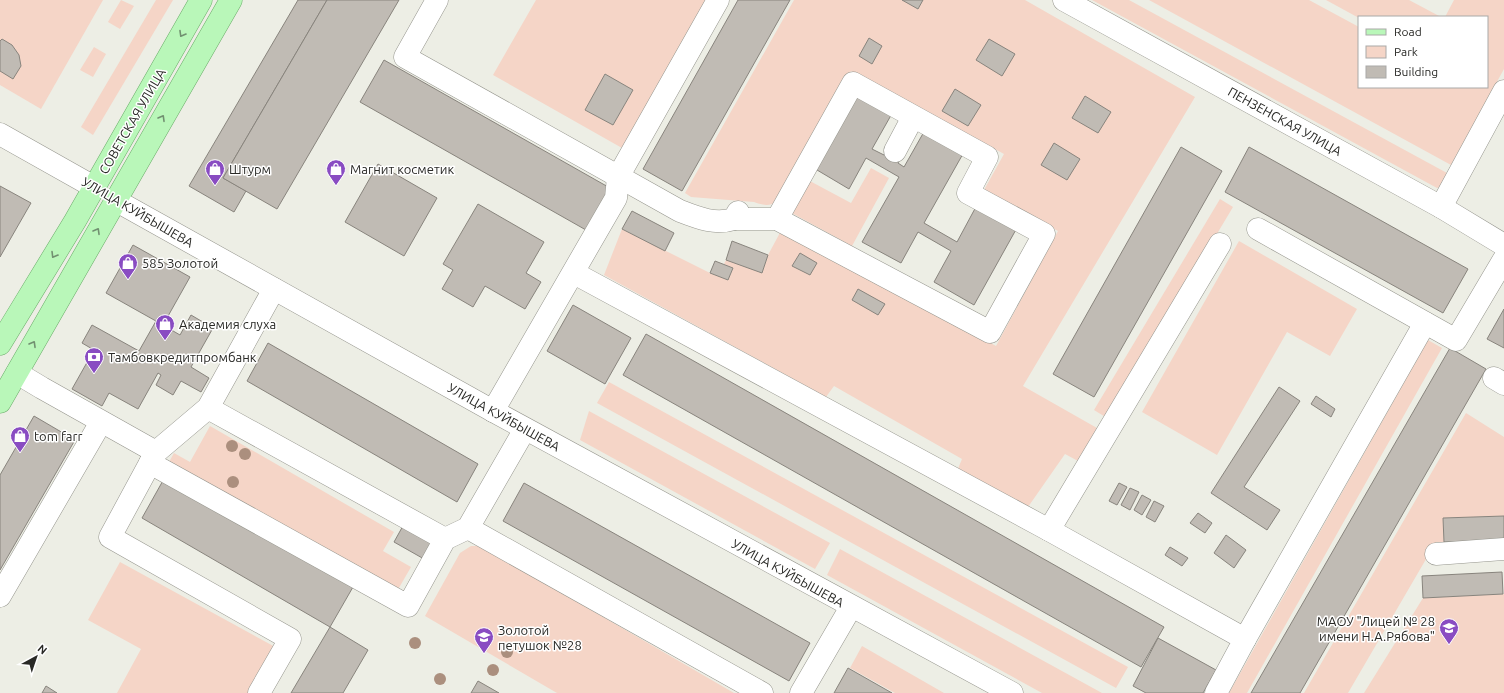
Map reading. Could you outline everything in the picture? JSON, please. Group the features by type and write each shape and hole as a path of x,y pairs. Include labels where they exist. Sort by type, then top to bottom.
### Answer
{"main road":[{"name":"СОВЕТСКАЯ УЛИЦА","path":"0,344 94,187 201,0"},
{"path":"0,402 231,0"},
{"name":"УЛИЦА КУЙБЫШЕВА","path":"94,187 115,200"}],"street":[{"path":"437,0 405,57 680,211 710,221 726,222 736,215 777,219 990,332 1044,234 968,193 988,157 853,83 777,219"},
{"path":"493,412 616,198 618,177 718,0"},
{"name":"ПЕНЗЕНСКАЯ УЛИЦА","path":"1064,0 1441,206 1504,245"},
{"path":"1441,206 1504,91"},
{"path":"895,151 913,117"},
{"name":"УЛИЦА КУЙБЫШЕВА","path":"0,134 94,187"},
{"name":"УЛИЦА КУЙБЫШЕВА","path":"115,200 493,412 1012,693"},
{"path":"1258,229 1456,340 1504,259"},
{"path":"1049,530 1220,244"},
{"path":"574,273 1049,530 1245,640"},
{"path":"259,693 290,639 110,537 153,457 208,408 274,289"},
{"path":"1216,693 1425,323"},
{"path":"17,373 101,422 153,457 408,606 445,540 468,528 525,428"},
{"path":"208,408 445,540"},
{"path":"0,596 101,422"},
{"path":"468,528 762,693"},
{"path":"1436,554 1504,549"},
{"path":"801,693 851,607"}],"green space":[{"path":"0,0 103,0 41,109 0,85"},
{"path":"121,0 134,6 120,29 108,22"},
{"path":"156,0 173,0 93,135 81,127"},
{"path":"536,0 707,0 622,148 493,75","holes":["605,74 633,90 613,125 586,110"]},
{"path":"794,0 1025,0 1195,97 1023,386 1097,428 1078,461 1065,454 1028,507 957,471 962,459 834,386 826,397 604,275 622,229 710,273 728,280 733,268 724,264 726,260 762,272 768,255 782,229 996,346 1058,231 984,190 1004,154 851,71 778,201 766,205 754,202 691,197 685,193"},
{"path":"1092,0 1129,0 1447,173 1440,187 1437,188"},
{"path":"1149,0 1309,0 1358,26 1358,88 1488,88 1488,16 1446,16 1454,0 1504,0 1504,69 1451,165"},
{"path":"1326,0 1409,0 1439,16 1358,16 1358,17"},
{"path":"94,47 106,54 93,77 80,70"},
{"path":"871,168 889,178 852,246 790,212 808,180 851,203"},
{"path":"1220,199 1233,207 1107,418 1094,410"},
{"path":"1239,241 1357,309 1330,356 1287,332 1217,455 1142,412"},
{"path":"1428,340 1442,348 1247,693 1229,693"},
{"path":"609,382 1128,667 1116,688 597,403"},
{"path":"589,411 830,543 815,569 580,440"},
{"path":"1466,413 1504,437 1504,516 1443,518 1444,542 1436,542 1348,693 1304,693"},
{"path":"210,426 394,532 383,551 411,567 396,593 169,462 174,453 190,462"},
{"path":"471,546 481,546 734,693 557,693 425,616 460,553"},
{"path":"840,549 1102,693 1042,693 827,575"},
{"path":"120,562 277,648 253,693 117,693 141,649 88,620"},
{"name":"МАОУ \"Лицей № 28 имени Н.А.Рябова\"","path":"1504,594 1504,693 1364,693 1423,598"},
{"path":"862,646 944,693 895,693 850,668"}],"building":[{"path":"298,0 327,0 223,178 246,191 234,212 189,186"},
{"path":"327,0 399,0 277,209 223,178"},
{"path":"738,0 790,0 682,191 643,169"},
{"path":"902,0 923,0 918,9"},
{"path":"869,38 882,46 872,64 859,56"},
{"path":"2,39 12,45 19,55 21,66 13,79 0,71 0,41"},
{"path":"989,39 1015,54 1002,76 976,60"},
{"path":"384,60 610,188 586,230 360,102"},
{"path":"605,74 633,90 613,125 585,110"},
{"path":"856,89 894,110 872,149 884,155 886,151 900,159 898,163 904,167 925,130 964,152 924,223 957,242 978,203 1018,226 974,305 934,282 951,251 918,232 901,263 862,242 899,177 866,158 849,189 812,167"},
{"path":"955,89 981,105 968,126 942,111"},
{"path":"1085,96 1111,112 1098,133 1072,118"},
{"path":"1054,143 1080,159 1067,180 1041,165"},
{"path":"1181,147 1222,171 1094,397 1053,374"},
{"path":"1249,147 1468,269 1443,313 1225,192"},
{"path":"378,164 437,198 404,256 345,222"},
{"path":"0,186 31,203 0,257"},
{"path":"478,204 544,242 526,273 541,282 525,309 485,286 473,307 442,289 453,270 443,264"},
{"path":"632,211 674,233 665,251 622,229"},
{"path":"732,241 768,255 762,273 726,260"},
{"path":"133,245 190,277 163,325 106,293"},
{"path":"800,253 817,263 810,275 792,266"},
{"path":"715,261 733,268 728,280 710,273"},
{"path":"858,289 885,304 878,315 852,300"},
{"path":"573,305 631,338 605,384 547,351"},
{"path":"1504,309 1504,348 1487,339"},
{"path":"191,315 213,328 191,367 209,378 201,392 181,381 173,395 156,385 161,375 158,373 138,409 109,393 102,406 72,389 94,350 82,343 92,325 139,351 156,321 180,335"},
{"path":"646,334 1164,627 1141,667 623,375"},
{"path":"268,343 478,464 457,502 247,381"},
{"path":"1450,348 1486,369 1300,693 1251,693"},
{"path":"1279,387 1300,401 1244,487 1280,510 1267,530 1211,493"},
{"path":"1316,396 1335,409 1331,417 1311,404"},
{"path":"34,416 75,440 0,570 0,475"},
{"path":"165,477 353,587 330,627 142,518"},
{"path":"524,483 810,643 789,681 503,521"},
{"path":"1119,483 1127,487 1117,505 1109,501"},
{"path":"1130,488 1139,492 1130,510 1121,505"},
{"path":"1142,495 1151,500 1142,515 1134,510"},
{"path":"1154,501 1164,506 1155,522 1146,517"},
{"path":"1198,513 1212,523 1205,533 1190,523"},
{"path":"1504,516 1504,540 1444,542 1443,518"},
{"path":"404,524 434,541 424,559 394,542"},
{"path":"1226,535 1246,550 1234,568 1214,553"},
{"path":"1170,547 1188,558 1182,566 1165,555"},
{"path":"1502,572 1503,594 1423,598 1422,576"},
{"path":"330,627 368,650 343,693 291,693"},
{"path":"1158,638 1216,670 1203,693 1146,693 1133,686"},
{"path":"848,668 892,693 834,693"},
{"path":"478,681 499,693 471,693"},
{"path":"46,686 57,693 42,693"}],"place":[{"name":"Штурм","path":"215,186"},
{"name":"Магнит косметик","path":"336,186"},
{"name":"585 Золотой","path":"128,280"},
{"name":"Академия слуха","path":"165,341"},
{"name":"Тамбовкредитпромбанк","path":"94,374"},
{"name":"tom farr","path":"20,453"},
{"name":"МАОУ \"Лицей № 28 имени Н.А.Рябова\"","path":"1449,645"},
{"name":"Золотой петушок №28","path":"484,654"}]}
